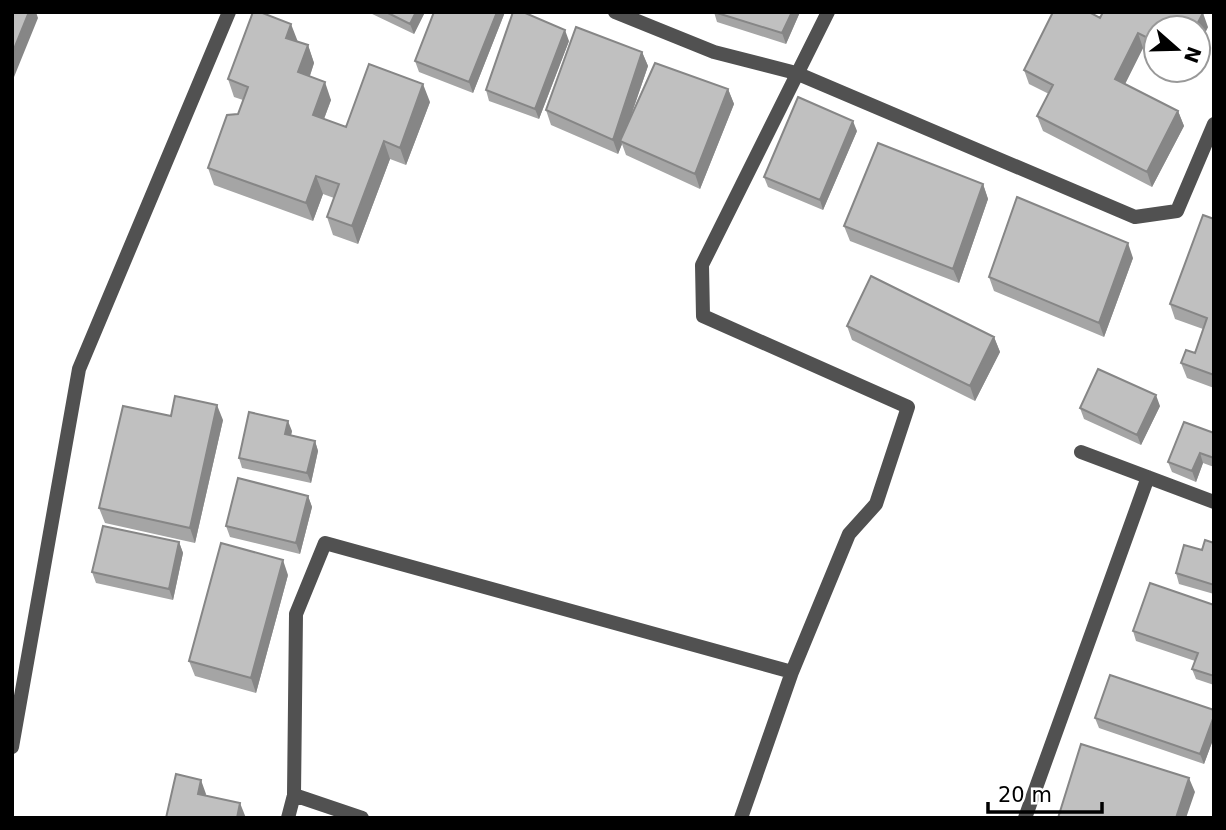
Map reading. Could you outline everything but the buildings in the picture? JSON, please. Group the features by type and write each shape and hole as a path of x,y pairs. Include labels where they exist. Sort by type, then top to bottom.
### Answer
{"street":[{"path":"12,747 79,369 229,12"},
{"path":"615,12 714,52 796,73 1135,217 1177,211 1214,124"},
{"path":"741,818 792,672 849,534 876,504 908,407 703,316 702,265 828,12"},
{"path":"1081,452 1214,502"},
{"path":"1025,818 1148,477"},
{"path":"288,818 294,795 296,614 325,543 792,672"},
{"path":"294,795 362,818"}]}
